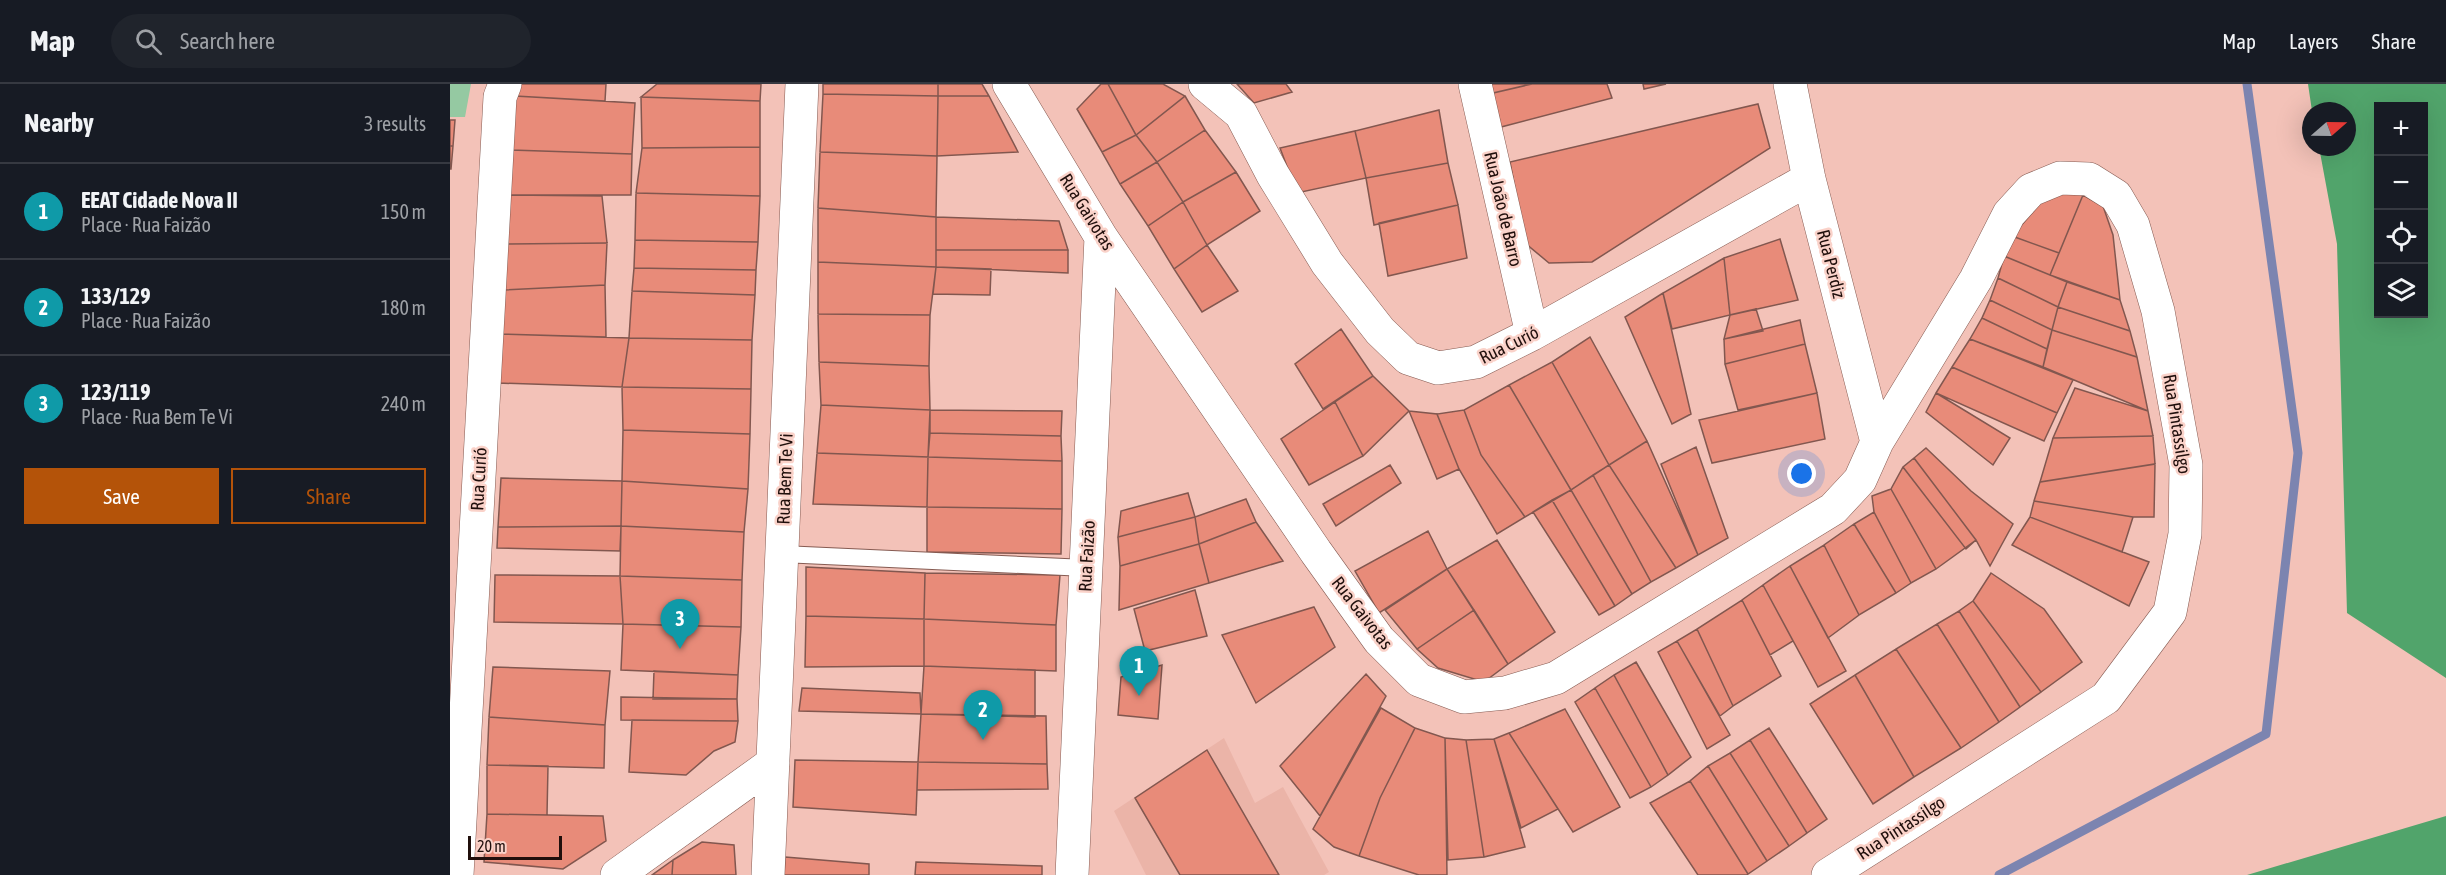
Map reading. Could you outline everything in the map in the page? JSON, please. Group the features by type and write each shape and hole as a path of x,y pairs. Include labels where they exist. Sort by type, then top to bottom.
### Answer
{"street":[{"name":"Rua Curió","path":"457,875 500,109 504,84"},
{"name":"Rua Bem Te Vi","path":"768,875 802,84"},
{"name":"Rua Gaivotas","path":"1009,84 1101,237 1316,552 1379,640 1419,680 1464,697 1505,693 1556,678 1833,509 1860,480 1876,442"},
{"name":"Rua Curió","path":"1205,84 1241,114 1274,175 1327,263 1380,331 1408,358 1438,368 1476,362 1532,334 1809,179"},
{"name":"Rua João de Barro","path":"1474,84 1532,334"},
{"name":"Rua Perdiz","path":"1790,84 1809,179 1876,442"},
{"name":"Rua Pintassilgo","path":"1828,875 2106,698 2170,612 2185,534 2186,465 2158,310 2133,225 2116,196 2089,179 2060,178 2031,190 2009,214 1976,279 1876,442"},
{"name":"Rua Faizão","path":"1072,875 1101,237"},
{"path":"617,875 772,763"}],"lane":[{"path":"782,554 1086,568"}],"shaded area":[{"path":"1224,738 1255,803 1283,787 1329,872 1324,875 1146,875 1114,811"}],"green space":[{"path":"450,84 471,84 465,117 450,117"},
{"path":"2308,84 2446,84 2446,678 2347,613 2337,244 2321,156 2356,156 2356,102 2311,102"},
{"path":"2446,816 2446,875 2247,875"}],"building":[{"path":"518,84 606,84 605,101 515,96"},
{"path":"657,84 761,84 760,101 641,97"},
{"path":"823,84 938,84 938,96 823,94"},
{"path":"938,84 982,84 989,96 938,96"},
{"path":"1101,84 1108,84 1136,135 1102,152 1077,109"},
{"path":"1108,84 1163,84 1185,96 1136,135"},
{"path":"1237,84 1286,84 1292,92 1254,103"},
{"path":"1491,84 1532,84 1493,93"},
{"path":"1532,84 1607,84 1612,98 1501,127 1493,93"},
{"path":"1643,84 1666,84 1644,89"},
{"path":"823,94 938,96 937,156 820,152"},
{"path":"515,96 635,103 632,154 511,150"},
{"path":"938,96 989,96 1018,152 937,156"},
{"path":"1185,96 1205,130 1157,162 1136,135"},
{"path":"641,97 760,101 760,147 642,148"},
{"path":"1758,104 1770,148 1592,262 1549,263 1525,243 1510,162"},
{"path":"1439,110 1448,163 1366,178 1355,131"},
{"path":"450,120 455,120 453,146 450,146"},
{"path":"1205,130 1236,172 1183,202 1157,162"},
{"path":"1355,131 1366,178 1297,193 1280,148"},
{"path":"1136,135 1157,162 1120,184 1102,152"},
{"path":"450,146 453,146 451,169 450,169"},
{"path":"760,147 760,196 636,193 642,148"},
{"path":"511,150 632,154 631,195 508,195"},
{"path":"820,152 937,156 936,217 818,208"},
{"path":"1157,162 1183,202 1148,226 1120,184"},
{"path":"1448,163 1458,205 1374,225 1366,178"},
{"path":"1236,172 1260,211 1207,245 1183,202"},
{"path":"2067,189 2083,195 2059,253 2012,236 2045,198"},
{"path":"636,193 760,196 758,242 635,240"},
{"path":"508,195 602,196 607,243 504,244"},
{"path":"2083,195 2103,206 2113,235 2120,300 2050,275"},
{"path":"1183,202 1207,245 1174,269 1148,226"},
{"path":"1458,205 1467,258 1388,276 1379,223"},
{"path":"818,208 936,217 936,267 818,262"},
{"path":"936,217 1059,221 1068,250 936,250"},
{"path":"2012,236 2059,253 2050,275 2004,256"},
{"path":"1780,239 1798,300 1730,315 1724,258"},
{"path":"635,240 758,242 756,270 634,268"},
{"path":"607,243 605,285 503,290 504,244"},
{"path":"1207,245 1238,291 1202,312 1174,269"},
{"path":"936,250 1068,250 1068,273 936,267"},
{"path":"2004,256 2067,282 2058,307 1998,278"},
{"path":"1724,258 1730,315 1672,329 1663,293"},
{"path":"818,262 936,267 930,315 818,314"},
{"path":"936,267 991,269 990,295 933,294"},
{"path":"634,268 756,270 755,295 632,291"},
{"path":"1998,278 2058,307 2052,330 1990,300"},
{"path":"2067,282 2120,300 2130,331 2058,307"},
{"path":"605,285 606,337 501,334 503,290"},
{"path":"632,291 755,295 752,340 629,338"},
{"path":"1663,293 1691,414 1672,424 1625,317"},
{"path":"1990,300 2052,330 2047,349 1982,318"},
{"path":"2058,307 2130,331 2137,357 2052,330"},
{"path":"1756,309 1763,331 1724,339 1730,315"},
{"path":"818,314 930,315 929,366 819,362"},
{"path":"1982,318 2047,349 2043,367 1970,339"},
{"path":"1800,320 1805,344 1725,364 1724,339"},
{"path":"1341,329 1373,376 1323,409 1295,364"},
{"path":"2052,330 2137,357 2148,411 2043,367"},
{"path":"501,334 629,338 622,387 498,383"},
{"path":"1590,337 1647,441 1609,465 1552,362"},
{"path":"629,338 752,340 751,389 622,387"},
{"path":"1970,339 2073,380 2057,413 1952,367"},
{"path":"1805,344 1817,393 1738,410 1725,364"},
{"path":"819,362 929,366 930,410 821,405"},
{"path":"1552,362 1609,465 1571,490 1509,385"},
{"path":"1952,367 2057,413 2044,441 1936,393"},
{"path":"1373,376 1409,411 1363,456 1335,402"},
{"path":"1509,385 1571,490 1525,517 1481,455 1464,410"},
{"path":"622,387 751,389 750,434 623,430"},
{"path":"2075,388 2148,411 2153,436 2053,438"},
{"path":"1817,393 1825,439 1712,463 1699,420"},
{"path":"1936,393 2010,438 1993,465 1926,412"},
{"path":"1335,402 1363,456 1309,485 1281,439"},
{"path":"821,405 930,410 928,457 817,453"},
{"path":"930,410 1062,411 1061,436 930,433"},
{"path":"1464,410 1481,455 1525,517 1497,534 1459,469 1437,414"},
{"path":"1409,411 1437,414 1459,469 1437,479"},
{"path":"623,430 750,434 748,489 622,481"},
{"path":"930,433 1061,436 1062,461 928,457"},
{"path":"2153,436 2155,464 2040,482 2053,438"},
{"path":"1647,441 1698,555 1676,568 1609,465"},
{"path":"1696,447 1728,538 1698,555 1661,464"},
{"path":"1926,448 1971,491 2013,524 1990,566 1976,540 1914,458"},
{"path":"817,453 928,457 927,507 813,504"},
{"path":"928,457 1062,461 1062,509 927,507"},
{"path":"1914,458 1976,540 1936,569 1891,489 1903,467"},
{"path":"1914,458 1976,540 1966,549 1903,467"},
{"path":"2155,464 2154,517 2133,517 2034,501 2040,482"},
{"path":"1390,465 1401,483 1336,526 1323,504"},
{"path":"1609,465 1676,568 1651,582 1593,475"},
{"path":"1593,475 1651,582 1632,594 1571,490"},
{"path":"501,478 622,481 621,526 498,527"},
{"path":"622,481 748,489 744,532 621,526"},
{"path":"1891,489 1936,569 1911,583 1874,512 1872,496"},
{"path":"1571,490 1632,594 1615,606 1552,500"},
{"path":"1188,493 1195,517 1118,537 1121,511"},
{"path":"1246,499 1256,522 1199,544 1195,517"},
{"path":"1552,500 1615,606 1599,615 1533,512"},
{"path":"2034,501 2133,517 2122,552 2030,517"},
{"path":"927,507 1062,509 1061,554 927,552"},
{"path":"1874,512 1911,583 1896,593 1854,524"},
{"path":"1195,517 1199,544 1120,566 1118,537"},
{"path":"2030,517 2149,562 2129,606 2012,545"},
{"path":"1256,522 1283,561 1209,583 1199,544"},
{"path":"1854,524 1896,593 1859,615 1824,545"},
{"path":"621,526 744,532 742,580 620,576"},
{"path":"621,526 620,551 497,548 498,527"},
{"path":"1428,531 1447,569 1379,613 1355,571"},
{"path":"1497,540 1555,632 1508,664 1447,569"},
{"path":"1199,544 1209,583 1119,610 1120,566"},
{"path":"1824,545 1859,615 1828,638 1790,566"},
{"path":"1790,566 1846,671 1818,687 1763,585"},
{"path":"806,567 925,573 924,619 806,616"},
{"path":"1447,569 1474,610 1417,649 1385,610"},
{"path":"925,573 1060,575 1056,625 924,619"},
{"path":"1991,573 2044,609 2082,662 2041,692 1973,601"},
{"path":"495,575 620,576 623,624 494,622"},
{"path":"620,576 742,580 741,627 623,624"},
{"path":"1763,585 1793,641 1770,655 1742,600"},
{"path":"1195,590 1207,636 1145,651 1134,609"},
{"path":"1742,600 1781,676 1733,706 1697,629"},
{"path":"1973,601 2041,692 2020,707 1959,611"},
{"path":"1314,607 1335,647 1256,703 1222,635"},
{"path":"1474,610 1508,664 1484,682 1438,668 1417,649"},
{"path":"1959,611 2020,707 1999,722 1937,624"},
{"path":"806,616 924,619 924,666 805,667"},
{"path":"924,619 1056,625 1056,671 924,666"},
{"path":"623,624 741,627 738,675 621,670"},
{"path":"1937,624 1999,722 1961,748 1896,649"},
{"path":"1697,629 1733,706 1720,716 1677,641"},
{"path":"1677,641 1730,735 1707,749 1658,652"},
{"path":"1896,649 1961,748 1914,777 1855,675"},
{"path":"1636,662 1691,757 1668,775 1614,675"},
{"path":"1162,665 1158,719 1118,715 1121,677"},
{"path":"924,666 1035,670 1035,717 921,714"},
{"path":"493,667 610,671 605,725 489,717"},
{"path":"654,671 738,675 737,699 653,699"},
{"path":"1366,674 1386,696 1320,816 1280,766"},
{"path":"1614,675 1668,775 1651,787 1595,688"},
{"path":"1855,675 1914,777 1873,804 1810,704"},
{"path":"802,688 920,693 921,714 799,711"},
{"path":"1595,688 1651,787 1630,798 1575,702"},
{"path":"621,697 737,699 738,721 621,720"},
{"path":"1381,708 1415,728 1380,798 1359,856 1334,847 1313,829"},
{"path":"1565,709 1620,807 1573,832 1509,733"},
{"path":"921,714 1046,716 1047,764 918,762"},
{"path":"489,717 605,725 604,768 487,765"},
{"path":"632,720 738,721 735,742 714,751 686,775 629,772"},
{"path":"1415,728 1445,738 1447,875 1419,875 1359,856 1380,798"},
{"path":"1769,728 1827,819 1807,833 1750,740"},
{"path":"1509,733 1558,809 1521,828 1494,739"},
{"path":"1445,738 1466,740 1484,857 1448,860"},
{"path":"1494,739 1525,847 1484,857 1466,740"},
{"path":"1750,740 1807,833 1789,846 1730,753"},
{"path":"1207,750 1279,875 1180,875 1135,798"},
{"path":"1730,753 1789,846 1767,861 1708,766"},
{"path":"795,760 918,762 916,815 793,807"},
{"path":"918,762 1047,764 1048,789 917,790"},
{"path":"487,765 548,766 547,815 487,814"},
{"path":"1708,766 1767,861 1748,874 1690,781"},
{"path":"1690,781 1747,875 1698,875 1650,803"},
{"path":"487,814 603,816 606,841 563,869 484,862"},
{"path":"702,842 734,845 736,875 672,875 673,860"},
{"path":"785,857 869,864 869,875 784,875"},
{"path":"673,860 672,875 652,875"},
{"path":"916,862 1042,866 1042,875 915,875"}],"waterway":[{"path":"1999,875 2266,734 2298,453 2247,84"}],"place":[{"name":"123/119","path":"680,649"},
{"name":"EEAT Cidade Nova II","path":"1139,696"},
{"name":"133/129","path":"983,740"}]}
